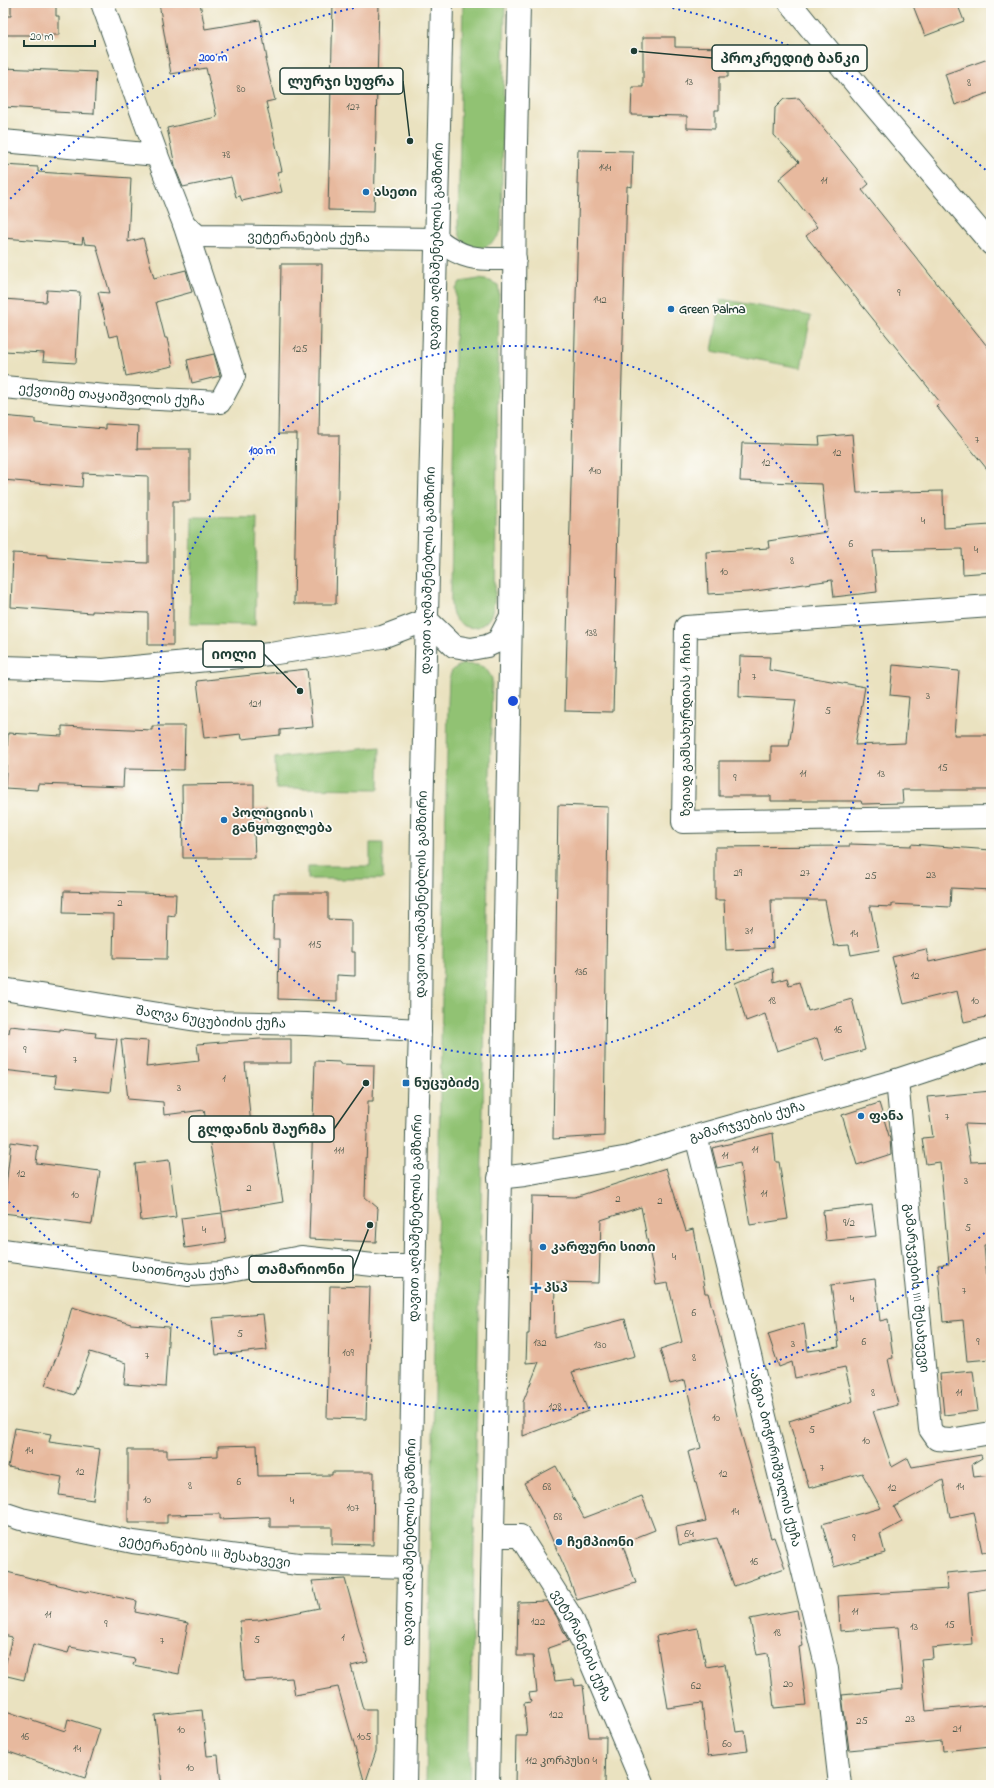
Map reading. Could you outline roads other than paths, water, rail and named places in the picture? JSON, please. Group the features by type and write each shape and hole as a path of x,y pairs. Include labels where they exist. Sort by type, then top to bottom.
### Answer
{"street":[{"path":"102,3 157,155 184,224"},
{"name":"დავით აღმაშენებლის გამზირი","path":"406,1785 420,1030 422,819 438,239 442,3"},
{"path":"488,1785 510,616 519,3"},
{"path":"790,3 864,94 991,244"},
{"path":"3,141 157,155"},
{"name":"ვეტერანების ქუჩა","path":"184,224 198,236 438,239"},
{"name":"ექვთიმე თაყაიშვილის ქუჩა","path":"3,387 118,397 220,402 234,376 184,224"},
{"path":"438,239 450,250 462,256 515,259"},
{"name":"ზვიად გამსახურდიას 1 ჩიხი","path":"991,606 686,627 684,822 991,818"},
{"path":"3,667 103,670 270,654 382,637 427,620 454,646 472,649 487,646 498,641 510,616"},
{"name":"შალვა ნუცუბიძის ქუჩა","path":"3,989 209,1022 306,1024 420,1030"},
{"name":"გამარჯვების ქუჩა","path":"500,1178 525,1176 629,1157 696,1136 897,1080 991,1049"},
{"name":"გამარჯვების III შესახვევი","path":"897,1080 930,1429 937,1439 950,1440 991,1433"},
{"name":"ანგია ბოჭორიშვილის ქუჩა","path":"696,1136 827,1669 840,1785"},
{"name":"საითნოვას ქუჩა","path":"3,1250 189,1275 220,1272 301,1257 382,1266 415,1266"},
{"name":"ვეტერანების III შესახვევი","path":"3,1513 21,1519 134,1542 282,1562 305,1565 410,1567"},
{"name":"ვეტერანების ქუჩა","path":"493,1536 520,1536 572,1618 643,1785"}],"place":[{"name":"პროკრედიტ ბანკი","path":"634,51"},
{"name":"ლურჯი სუფრა","path":"410,141"},
{"name":"ასეთი","path":"366,192"},
{"name":"Green Palma","path":"671,309"},
{"name":"იოლი","path":"300,691"},
{"name":"პოლიციის I განყოფილება","path":"224,820"},
{"name":"გლდანის შაურმა","path":"366,1083"},
{"name":"ნუცუბიძე","path":"406,1083"},
{"name":"ფანა","path":"861,1116"},
{"name":"თამარიონი","path":"370,1225"},
{"name":"კარფური სითი","path":"543,1247"},
{"name":"პსპ","path":"536,1288"},
{"name":"ჩემპიონი","path":"559,1542"}]}
